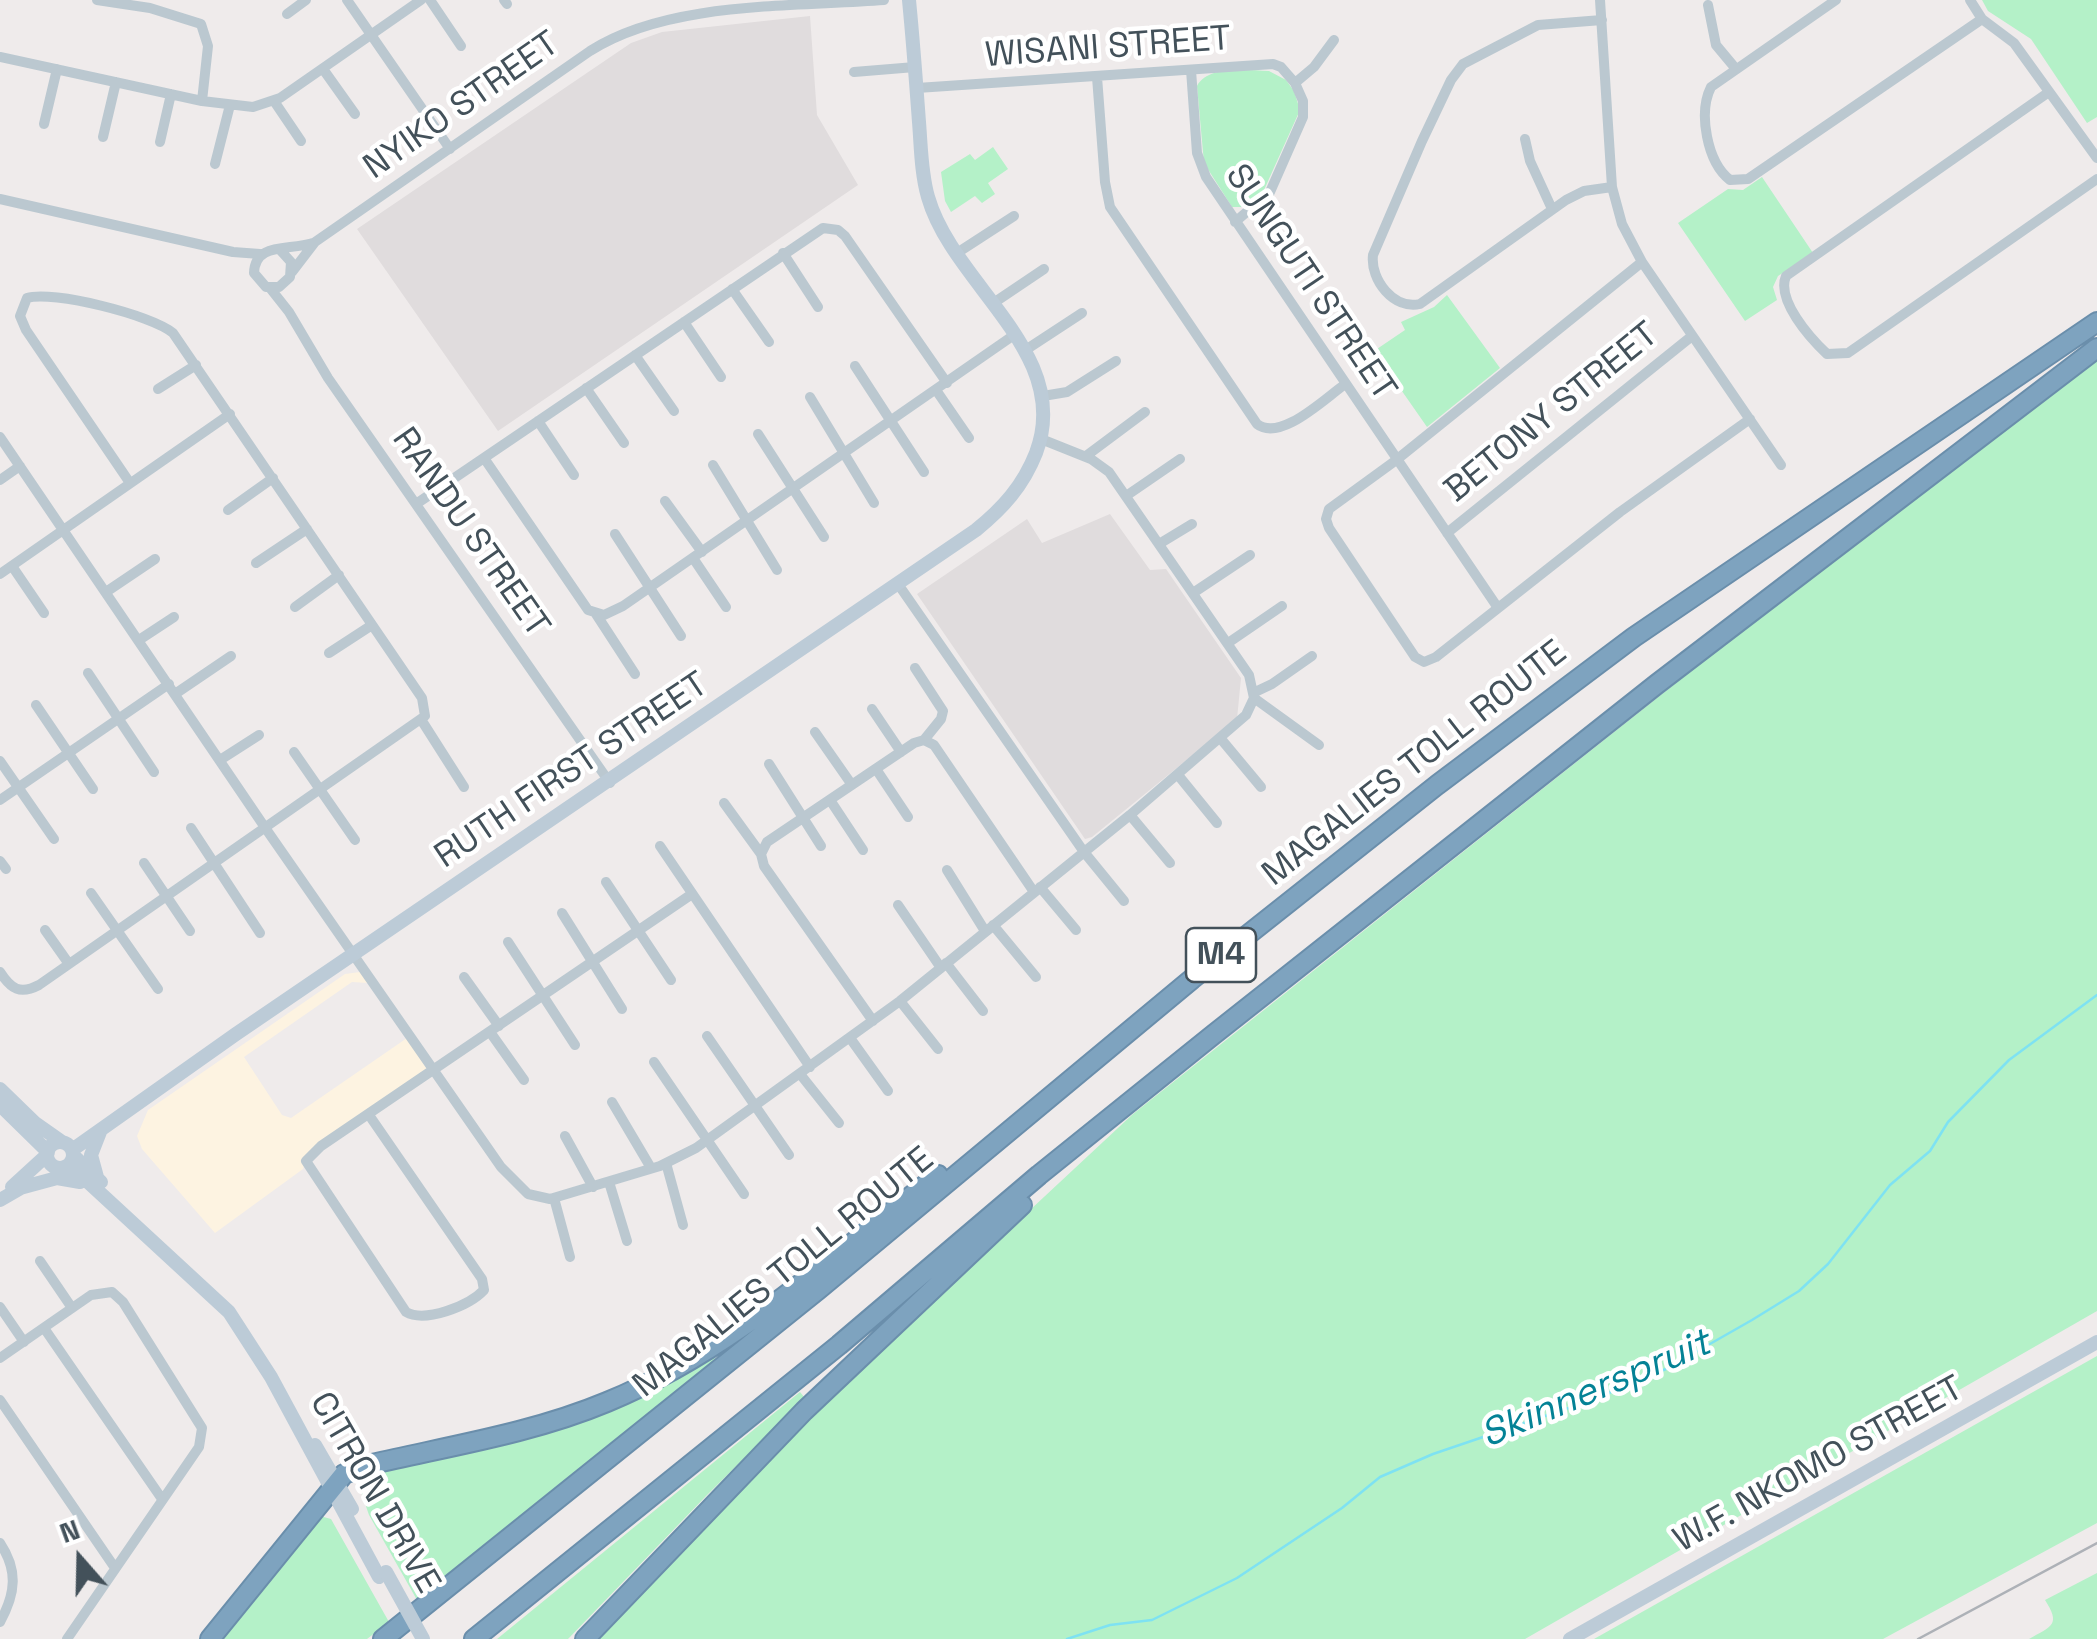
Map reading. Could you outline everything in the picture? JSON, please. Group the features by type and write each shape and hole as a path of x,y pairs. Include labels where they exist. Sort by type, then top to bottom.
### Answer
{"highway":[{"name":"MAGALIES TOLL ROUTE","path":"383,1639 819,1289 1192,978 1437,785 1634,638 2097,322"},
{"name":"M4","path":"474,1639 839,1345 1212,1035 1704,648 2097,348"},
{"path":"210,1639 334,1484 353,1469 563,1419 644,1386 711,1348 763,1313 1192,978"},
{"path":"585,1639 818,1397 1042,1186 1212,1035"}],"street":[{"path":"97,0 151,4 192,19 206,30 202,100"},
{"path":"286,14 306,0"},
{"path":"347,0 450,149"},
{"path":"0,56 171,94 253,107 274,101 420,0"},
{"path":"430,0 462,46"},
{"name":"NYIKO STREET","path":"282,251 315,242 605,42 661,19 714,6 884,0"},
{"name":"RUTH FIRST STREET","path":"60,1156 898,584 1001,510 1020,486 1041,439 1043,396 1036,371 942,231 927,196 909,0"},
{"path":"1600,0 1612,187 1622,224 1642,262 1782,465"},
{"path":"1836,0 1712,87 1705,98 1705,114 1712,154 1721,172 1739,182 1756,174 1982,19"},
{"path":"1970,0 1982,19 2014,43 2097,158"},
{"path":"1708,5 1716,44 1736,69"},
{"path":"1602,20 1538,25 1463,64 1422,141 1373,255 1373,269 1394,300 1403,305 1420,304 1552,209 1584,191 1612,187"},
{"path":"1235,222 1264,199 1275,183 1303,117 1303,101 1295,83 1314,67 1334,40"},
{"name":"WISANI STREET","path":"917,88 1274,64 1295,83"},
{"path":"854,72 915,67"},
{"path":"323,68 355,114"},
{"path":"44,124 57,69"},
{"name":"SUNGUTI STREET","path":"1191,70 1197,153 1202,170 1344,386 1498,608"},
{"path":"1097,78 1104,182 1110,207 1256,424 1269,431 1283,428 1344,386"},
{"path":"103,137 116,82"},
{"path":"2049,92 1784,280 1788,304 1822,349 1828,354 1842,355 2097,179"},
{"path":"160,142 171,94"},
{"path":"274,101 301,141"},
{"path":"215,164 230,105"},
{"path":"1525,139 1530,161 1552,209"},
{"path":"0,199 233,252 282,251 289,258 290,277 270,288 258,281 233,252"},
{"path":"957,253 1014,216"},
{"path":"416,504 818,230 830,229 845,236 942,386 969,438"},
{"name":"NYIKO STREET","path":"290,277 315,242"},
{"path":"254,273 254,263 260,254"},
{"path":"783,254 818,307"},
{"path":"1642,262 1395,461 1335,503 1326,519 1329,528 1415,657 1424,662 1436,657 1620,512 1750,419"},
{"path":"992,304 1044,268"},
{"name":"RANDU STREET","path":"289,312 290,277"},
{"name":"RANDU STREET","path":"270,288 289,312 314,358 610,783"},
{"path":"732,288 769,342"},
{"path":"0,972 15,990 22,992 39,985 422,721 426,710 422,698 173,333 156,322 49,296 23,301 20,316 26,330 130,483"},
{"path":"1024,351 1082,313"},
{"path":"684,322 721,377"},
{"path":"596,614 613,612 651,587 1014,335"},
{"name":"BETONY STREET","path":"1447,534 1692,336"},
{"path":"636,354 674,411"},
{"path":"1043,396 1067,392 1116,361"},
{"path":"158,389 196,365"},
{"path":"854,366 924,472"},
{"path":"586,388 624,442"},
{"path":"810,397 874,503"},
{"path":"1086,456 1145,412"},
{"path":"0,574 230,414"},
{"path":"538,421 574,475"},
{"path":"758,434 824,537"},
{"path":"0,437 501,1168 537,1198 554,1198 666,1163 708,1140 900,1001 1130,815 1246,715 1254,695 1249,675 1109,472 1086,456 1041,439"},
{"path":"484,458 636,674"},
{"path":"1126,496 1180,459"},
{"path":"713,465 777,570"},
{"path":"0,480 20,466"},
{"path":"228,510 273,478"},
{"path":"666,501 726,608"},
{"path":"1159,544 1192,524"},
{"path":"256,563 307,529"},
{"path":"615,534 681,636"},
{"path":"1193,593 1250,555"},
{"path":"106,592 154,559"},
{"path":"12,566 44,613"},
{"path":"295,607 339,575"},
{"path":"898,584 1084,852 1124,901"},
{"path":"1228,643 1282,606"},
{"path":"139,640 174,616"},
{"path":"329,653 372,625"},
{"path":"0,800 119,718 231,656"},
{"path":"1254,695 1312,656"},
{"path":"761,854 767,842 924,740 943,711 915,668"},
{"path":"88,673 154,772"},
{"path":"1254,695 1319,745"},
{"path":"36,705 93,789"},
{"path":"872,708 901,752"},
{"path":"422,721 464,787"},
{"path":"815,732 852,785"},
{"path":"220,760 259,735"},
{"path":"1220,738 1261,787"},
{"path":"924,740 934,745 1037,889 1076,930"},
{"path":"294,752 355,840"},
{"path":"0,761 54,839"},
{"path":"768,764 821,846"},
{"path":"876,769 908,817"},
{"path":"1178,775 1217,823"},
{"path":"830,800 863,850"},
{"path":"724,803 873,1021"},
{"path":"1130,815 1170,863"},
{"path":"191,828 260,933"},
{"path":"660,846 839,1123"},
{"path":"144,863 190,931"},
{"path":"946,870 989,928 1036,977"},
{"path":"606,882 671,980"},
{"path":"92,893 158,990"},
{"path":"368,1115 482,1279 484,1290 473,1300 423,1316 406,1312 306,1161 321,1146 692,894"},
{"path":"898,905 983,1011"},
{"path":"562,913 622,1009"},
{"path":"45,930 69,964"},
{"path":"508,942 575,1045"},
{"path":"464,977 524,1080"},
{"path":"900,1001 938,1049"},
{"path":"708,1036 789,1156"},
{"path":"850,1038 888,1091"},
{"path":"654,1062 744,1194"},
{"name":"CITRON DRIVE","path":"0,1089 35,1123 60,1156"},
{"path":"612,1102 651,1168"},
{"name":"CITRON DRIVE","path":"0,1105 96,1183 209,1292 248,1339 334,1484 414,1639"},
{"path":"20,1188 63,1178 96,1183 90,1155 102,1128"},
{"path":"564,1136 593,1187"},
{"path":"0,1199 60,1156"},
{"path":"0,1199 60,1156"},
{"path":"666,1163 684,1225"},
{"path":"609,1182 627,1241"},
{"path":"554,1198 570,1258"},
{"path":"40,1261 72,1308"},
{"path":"0,1358 98,1292 112,1292 202,1428 200,1447 67,1639"},
{"path":"0,1308 24,1342"},
{"path":"44,1328 162,1499"},
{"name":"W.F. NKOMO STREET","path":"1570,1639 2097,1342"},
{"path":"0,1400 115,1568"},
{"path":"0,1542 14,1576 10,1600 0,1622"},
{"name":"CITRON DRIVE","path":"383,1574 424,1639"}],"shaded area":[{"path":"810,16 817,115 858,185 498,431 357,229 631,43 662,32"},
{"path":"1110,514 1150,570 1166,569 1241,678 1237,719 1085,839 917,594 1027,519 1042,543"},
{"path":"360,972 368,983 352,982 244,1057 282,1115 291,1118 407,1038 427,1069 308,1153 303,1169 215,1233 142,1149 137,1136 148,1110 345,974"}],"green space":[{"path":"1982,0 2097,0 2097,117 2087,123 2031,39 1988,11"},
{"path":"1269,71 1286,80 1300,110 1264,190 1246,207 1232,207 1204,163 1197,86 1202,79 1219,72"},
{"path":"993,147 1008,169 988,183 995,194 982,203 975,196 951,212 945,201 941,172 970,154 975,160"},
{"path":"1762,177 1813,253 1778,276 1773,287 1777,300 1745,321 1678,223 1728,189 1743,190"},
{"path":"1447,295 1500,368 1427,427 1374,351 1405,330 1401,322 1434,307"},
{"path":"2097,359 2097,1311 1525,1639 595,1639 736,1489 1133,1114 1696,667"},
{"path":"713,1356 717,1361 417,1600 369,1515 359,1486 398,1467 544,1433 588,1418 652,1390"},
{"path":"2097,1356 2097,1523 1883,1639 1594,1639"},
{"path":"800,1392 805,1398 568,1639 497,1639"},
{"path":"320,1516 331,1519 389,1622 367,1639 219,1639"},
{"path":"2097,1573 2097,1639 2029,1639 2052,1624 2045,1600"}],"waterway":[{"name":"Skinnerspruit","path":"1067,1639 1110,1625 1152,1620 1237,1578 1342,1508 1380,1477 1666,1369 1799,1291 1828,1264 1890,1185 1930,1151 1948,1122 2009,1060 2097,995"}],"railway":[{"path":"1918,1639 2097,1543"}]}
